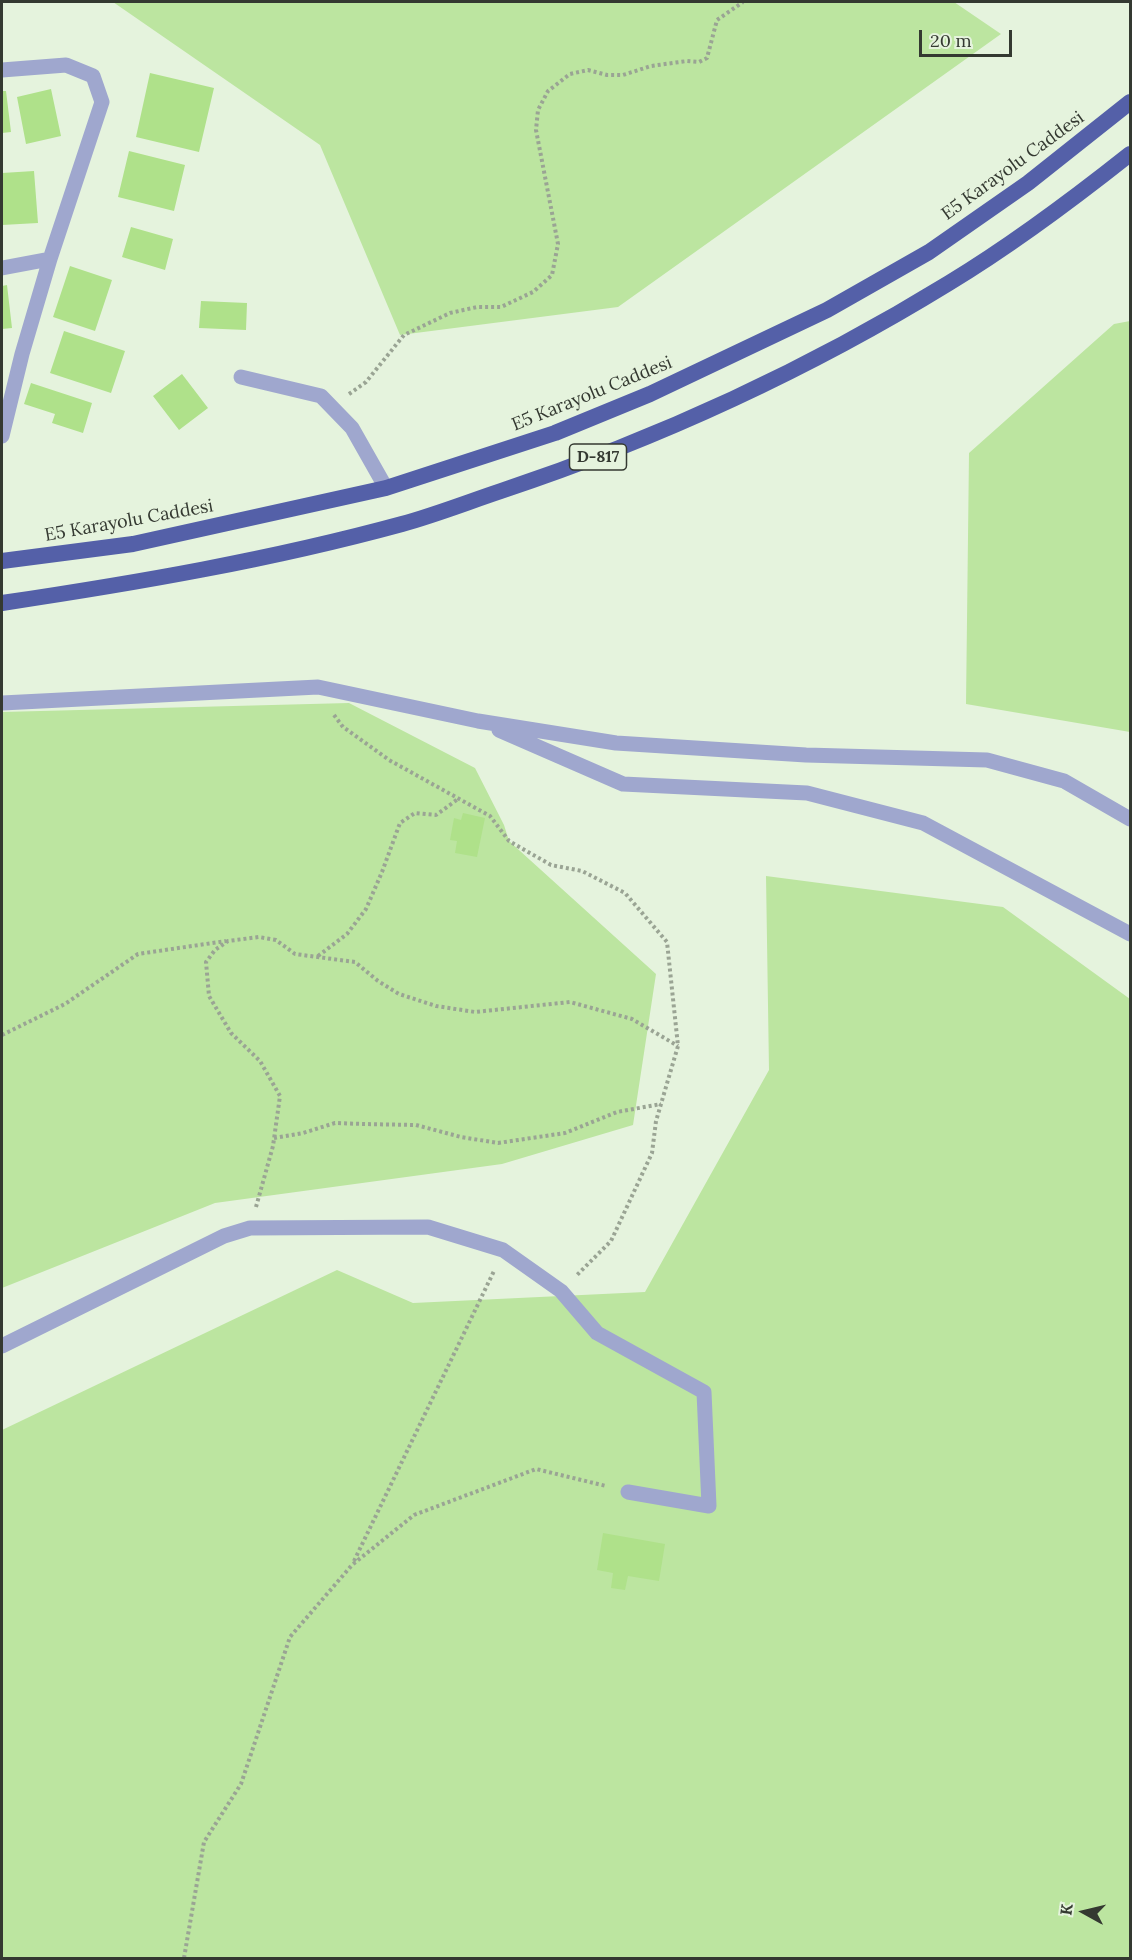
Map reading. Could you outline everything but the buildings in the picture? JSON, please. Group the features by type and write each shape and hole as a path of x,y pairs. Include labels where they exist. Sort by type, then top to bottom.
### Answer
{"highway":[{"name":"E5 Karayolu Caddesi","path":"2,561 133,544 386,488 555,434 650,394 827,310 928,252 1028,183 1131,102"},
{"name":"D-817","path":"2,603 147,581 283,553 404,524 566,469 670,428 845,344 951,282 1059,210 1131,154"}],"street":[{"path":"2,70 66,65 93,76 102,102 50,259 22,354 2,436"},
{"path":"2,268 50,259"},
{"path":"241,377 321,396 352,428 386,488"},
{"path":"2,703 318,687 478,721 616,744 806,755 987,760 1064,781 1131,819"},
{"path":"478,721 623,784 807,793 923,823 1131,934"},
{"path":"2,1346 224,1236 250,1228 428,1227 504,1250 561,1291 597,1333 704,1392 709,1506 628,1492"}],"path":[{"path":"331,406 366,382 404,335 450,313 477,307 501,307 533,292 552,275 558,244 536,130 538,110 548,91 570,74 588,70 607,75 623,75 662,64 699,62 707,58 717,20 742,2"},
{"path":"318,687 343,727 389,760 490,816 509,841 551,865 582,871 625,893 667,942 678,1046 661,1104 652,1153 611,1242 561,1291"},
{"path":"317,957 346,934 366,909 399,823 415,813 436,815 458,799"},
{"path":"2,1035 64,1004 138,954 259,937 276,940 295,954 355,962 378,981 399,994 436,1006 475,1012 570,1002 632,1019 678,1046"},
{"path":"228,941 206,962 209,996 231,1033 260,1061 280,1096 274,1138 250,1228"},
{"path":"274,1138 303,1133 335,1123 344,1123 416,1125 461,1137 498,1143 565,1132 617,1112 661,1104"},
{"path":"352,1564 504,1250"},
{"path":"184,1959 204,1842 241,1784 290,1637 352,1564 414,1515 536,1469 628,1492"}],"green space":[{"path":"113,2 954,2 1001,34 618,307 400,335 320,145"},
{"path":"1130,321 1130,732 966,704 969,453 1114,324"},
{"path":"349,703 475,768 504,825 509,841 656,974 633,1125 502,1164 215,1203 2,1288 2,712"},
{"path":"766,876 1003,907 1130,999 1130,1958 2,1958 2,1430 337,1270 413,1303 645,1292 769,1070"}]}
